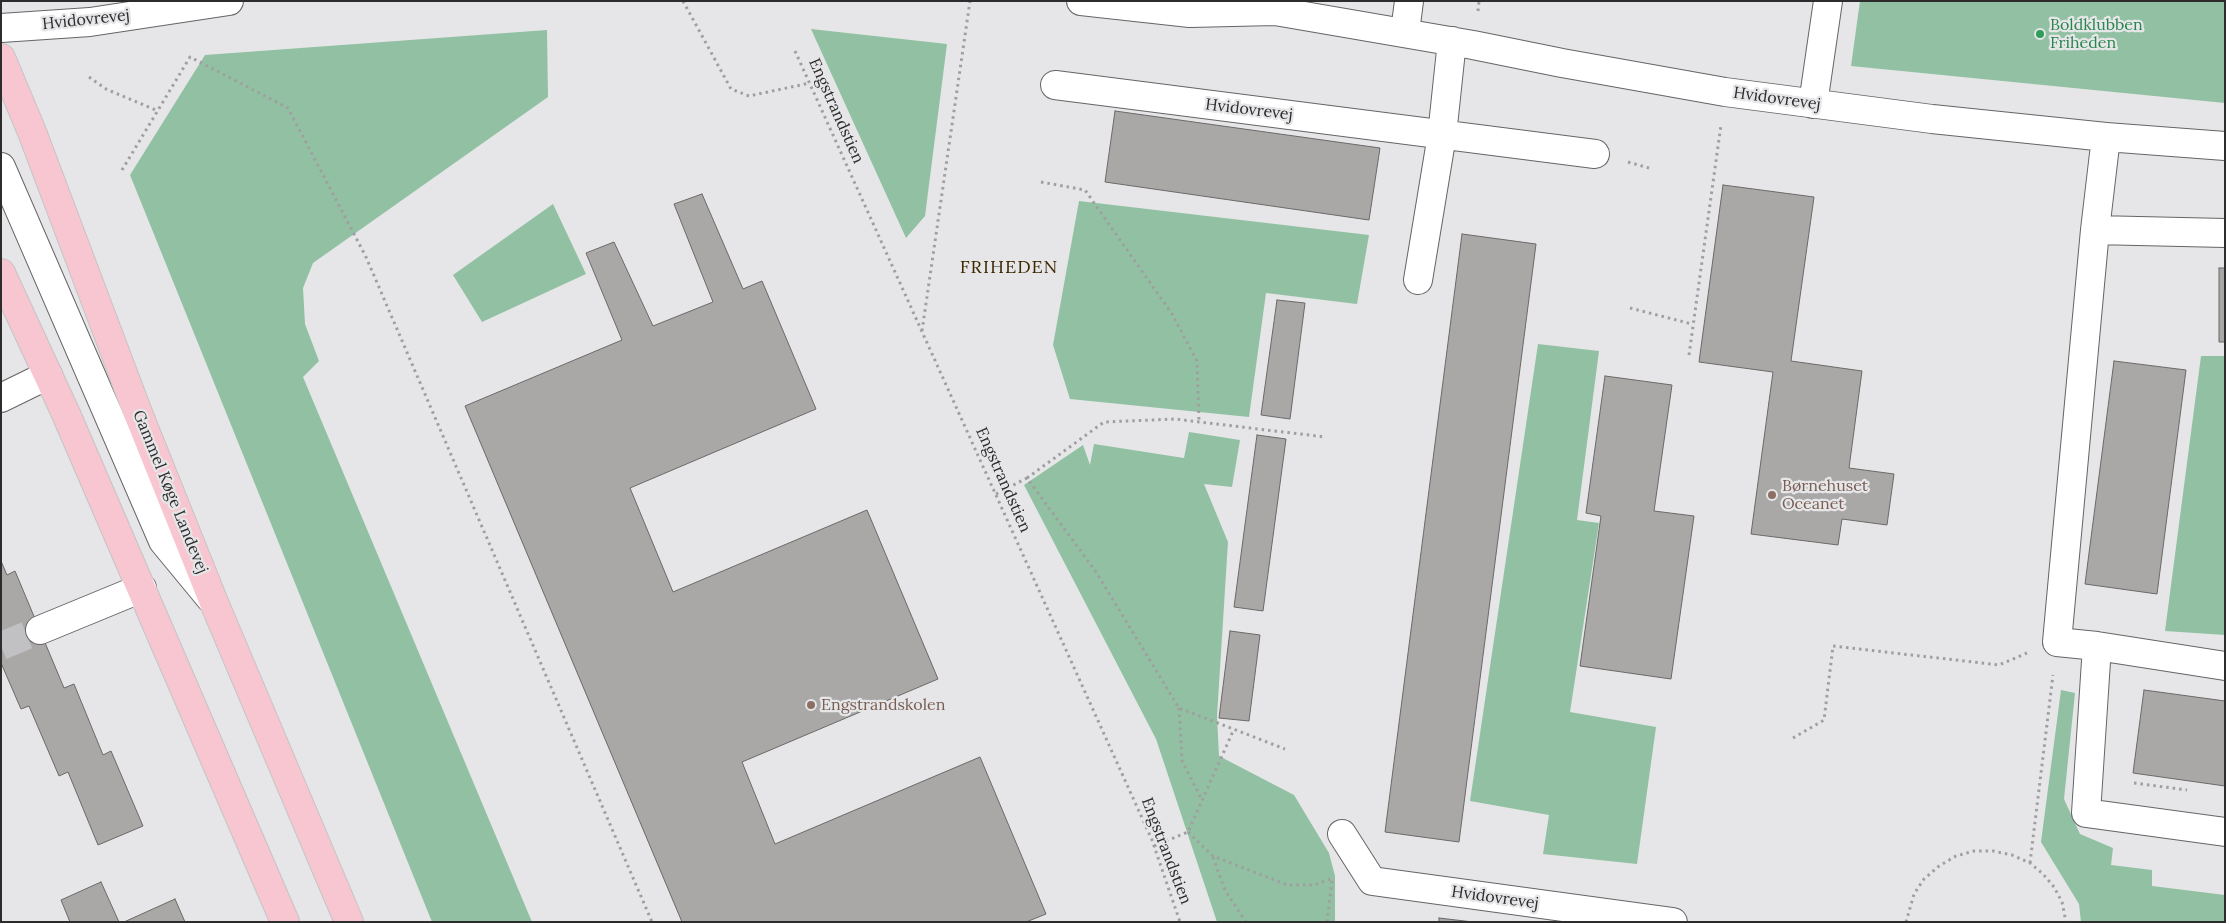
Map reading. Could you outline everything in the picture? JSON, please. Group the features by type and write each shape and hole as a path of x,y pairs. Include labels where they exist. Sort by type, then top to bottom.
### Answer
{"main road":[{"name":"Gammel Køge Landevej","path":"1,58 32,132 138,414 215,604 349,922"},
{"path":"1,273 142,588 285,922"}],"street":[{"name":"Hvidovrevej","path":"1,28 90,22 229,1"},
{"name":"Hvidovrevej","path":"1082,1 1190,13 1265,6 1725,92 1813,104 2106,137 2225,146"},
{"path":"1405,32 1409,1"},
{"path":"1813,104 1828,1"},
{"path":"1418,280 1442,135 1452,41"},
{"name":"Hvidovrevej","path":"1055,85 1594,154"},
{"path":"2106,137 2095,230 2057,642 2097,646 2225,666"},
{"path":"1,167 163,541 215,604"},
{"path":"2095,230 2225,233"},
{"path":"1,398 48,375"},
{"path":"40,630 142,588"},
{"path":"2097,646 2086,813 2225,832"},
{"name":"Hvidovrevej","path":"1342,834 1372,881 1673,922"}],"path":[{"path":"683,1 732,89 749,96 810,83"},
{"path":"922,332 970,1"},
{"name":"Engstrandstien","path":"795,51 1154,846 1180,922"},
{"path":"122,170 190,58 288,108 366,257 652,922"},
{"path":"89,77 106,89 158,111"},
{"path":"1689,355 1725,92"},
{"path":"1040,182 1085,190 1172,314 1197,361 1199,422"},
{"path":"1630,308 1692,324"},
{"path":"996,494 1027,478 1104,422 1175,419 1326,437"},
{"path":"1027,478 1096,572 1179,708 1182,761 1202,800"},
{"path":"1793,738 1824,720 1833,646 1999,665 2057,642 2030,863"},
{"path":"1179,708 1285,749"},
{"path":"1154,846 1188,832 1234,729"},
{"path":"2145,784 2189,790"},
{"path":"1188,832 1213,856 1287,884 1314,885 1332,878 1327,922"},
{"path":"1906,922 1914,894 1924,878 1956,856 1974,852 1993,851 2012,855 2030,863 2043,874 2054,887 2062,902 2066,922"},
{"path":"1213,856 1225,890 1246,922"}],"green space":[{"name":"Boldklubben Friheden","path":"1860,1 2225,1 2225,103 1851,66"},
{"path":"811,29 947,44 925,216 906,238"},
{"path":"547,30 548,97 313,263 303,288 305,324 319,361 303,377 532,922 432,922 130,175 205,55"},
{"path":"1079,201 1369,235 1357,304 1266,293 1249,417 1070,399 1053,345"},
{"path":"553,204 586,274 482,322 453,275"},
{"path":"1538,344 1599,351 1577,520 1599,523 1570,712 1656,727 1637,864 1543,854 1549,815 1470,801"},
{"path":"2201,356 2225,356 2225,635 2165,631"},
{"path":"1189,432 1240,440 1232,487 1204,484 1228,542 1217,716 1219,756 1294,795 1329,853 1335,876 1335,922 1217,922 1156,739 1024,485 1083,445 1090,465 1094,444 1184,458"},
{"path":"2061,690 2075,693 2064,799 2080,834 2113,848 2111,865 2152,870 2152,886 2225,895 2225,922 2081,922 2079,904 2041,842"}],"building":[{"path":"1115,111 1380,148 1369,220 1105,182"},
{"path":"1723,185 1814,197 1791,361 1862,371 1849,468 1894,474 1887,525 1842,519 1838,545 1751,534 1773,372 1699,362"},
{"path":"702,194 743,289 762,281 816,409 630,488 673,592 867,510 938,679 742,762 775,844 980,757 1046,914 1026,922 682,922 465,406 622,340 586,253 614,242 653,326 713,302 674,204"},
{"path":"1462,234 1536,244 1459,842 1385,832"},
{"path":"2219,268 2225,268 2225,342 2219,342"},
{"path":"1277,300 1305,303 1290,419 1261,415"},
{"path":"2114,361 2186,370 2157,594 2085,584"},
{"path":"1605,376 1672,385 1654,511 1694,516 1671,679 1580,666 1601,516 1586,513"},
{"path":"1257,435 1286,439 1263,611 1234,607"},
{"path":"1,561 7,575 15,571 64,688 74,684 103,755 111,751 143,826 98,845 68,772 59,776 29,706 21,709 1,663"},
{"path":"1230,631 1260,635 1249,721 1219,718"},
{"path":"2144,690 2225,701 2225,786 2133,773"},
{"path":"101,882 119,922 70,922 61,900"},
{"path":"175,899 185,922 124,922"},
{"path":"1439,918 1473,922 1439,922"}],"tunnel":[{"path":"1,646 40,630"}],"place":[{"name":"Boldklubben Friheden","path":"2040,34"},
{"name":"Børnehuset Oceanet","path":"1772,495"},
{"name":"Engstrandskolen","path":"811,705"}],"district":[{"name":"FRIHEDEN","path":"1009,268"}]}
